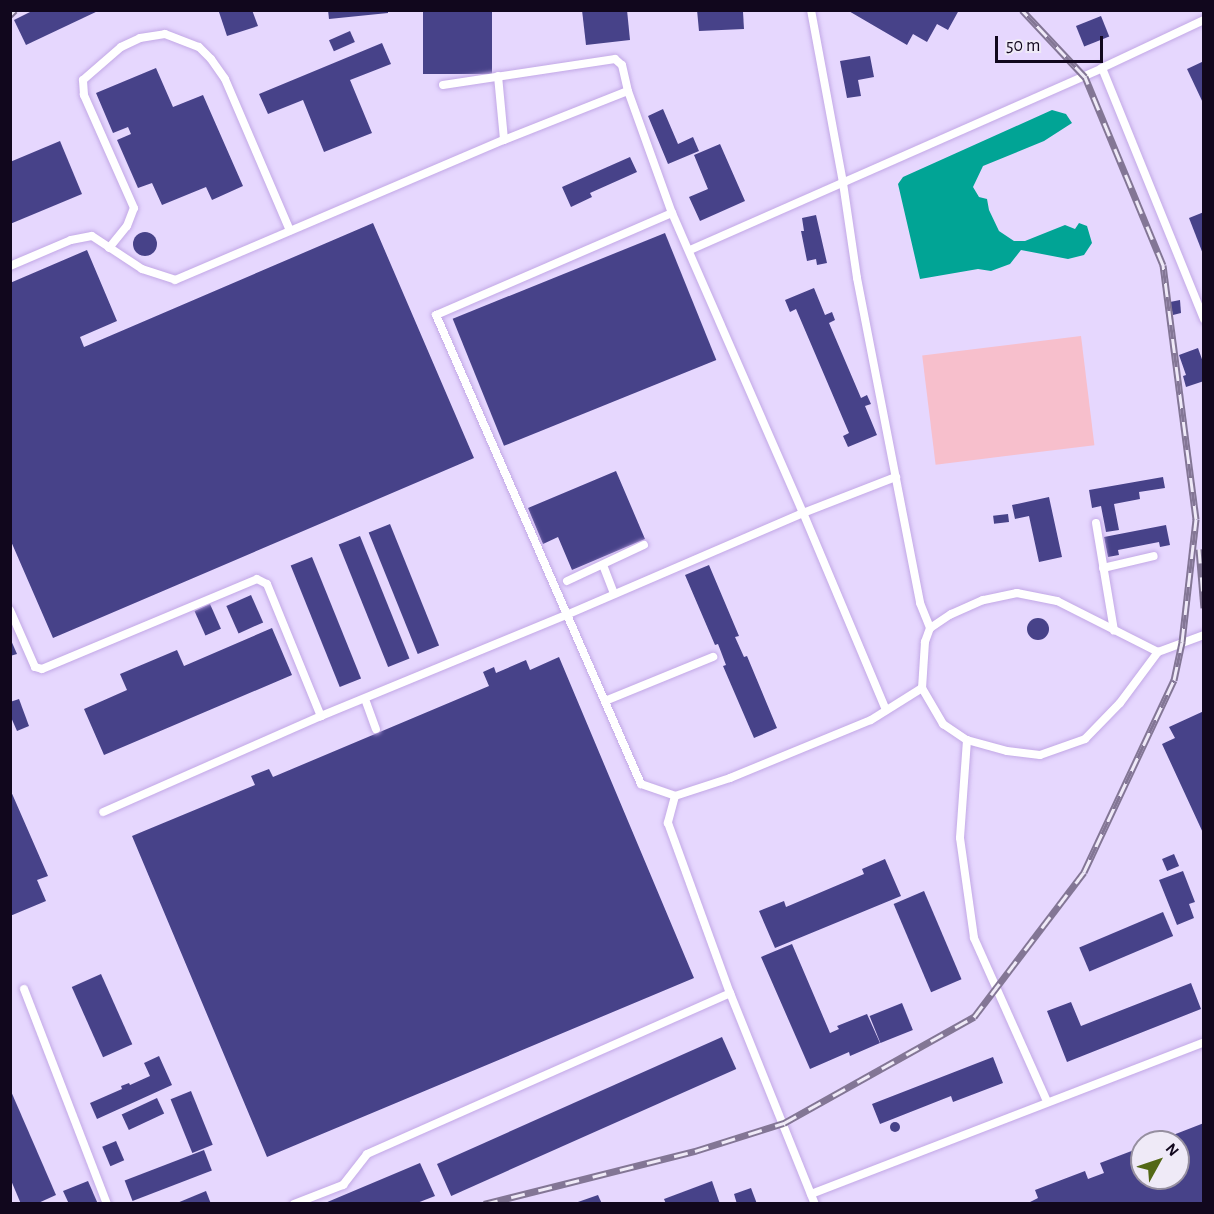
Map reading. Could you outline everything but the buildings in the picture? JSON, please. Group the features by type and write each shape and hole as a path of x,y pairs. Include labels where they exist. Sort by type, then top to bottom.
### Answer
{"lane":[{"path":"811,10 843,183 857,278 920,603 930,628"},
{"path":"690,250 1102,68 1203,20"},
{"path":"109,248 127,226 134,208 84,95 84,80 121,47 140,38 165,34 199,47 212,59 225,79 290,231"},
{"path":"443,85 615,59 622,65 626,73 628,91 672,213 690,250 886,710"},
{"path":"1102,68 1203,319"},
{"path":"498,76 504,140"},
{"path":"10,266 70,240 92,236 142,269 175,280 504,140 628,91"},
{"path":"672,213 436,315 641,784 675,796 741,774 871,720 922,688"},
{"path":"103,812 321,716 566,615 803,513 896,477"},
{"path":"1096,524 1113,631"},
{"path":"567,581 644,545"},
{"path":"1103,568 1154,556"},
{"path":"603,565 614,594"},
{"path":"10,610 34,667 42,669 257,579 267,585 321,716"},
{"path":"1158,652 1057,601 1017,593 983,600 951,614 930,628 925,642 922,688 943,724 967,740 1007,751 1040,755 1085,739 1120,703 1158,652 1203,635"},
{"path":"605,701 713,657"},
{"path":"365,699 376,729"},
{"path":"967,740 960,838 975,938 1047,1101"},
{"path":"675,796 668,823 730,993 815,1203"},
{"path":"24,989 107,1203"},
{"path":"294,1203 343,1185 367,1154 730,993"},
{"path":"811,1194 1203,1042"}],"shaded area":[{"path":"1052,110 1066,114 1072,123 1044,141 983,166 973,187 979,197 987,199 989,210 999,231 1014,241 1025,241 1065,225 1075,229 1079,223 1087,226 1092,243 1084,255 1068,259 1021,250 1010,264 991,271 978,269 920,279 898,184 903,177"},
{"path":"1081,336 1094,445 936,465 922,355"}],"railway":[{"path":"10,15 15,10"},
{"path":"484,1204 695,1151 784,1123 974,1017 1084,872 1174,680 1182,642 1196,519 1163,265 1085,77 1022,10"},
{"path":"1199,549 1204,608"}]}
